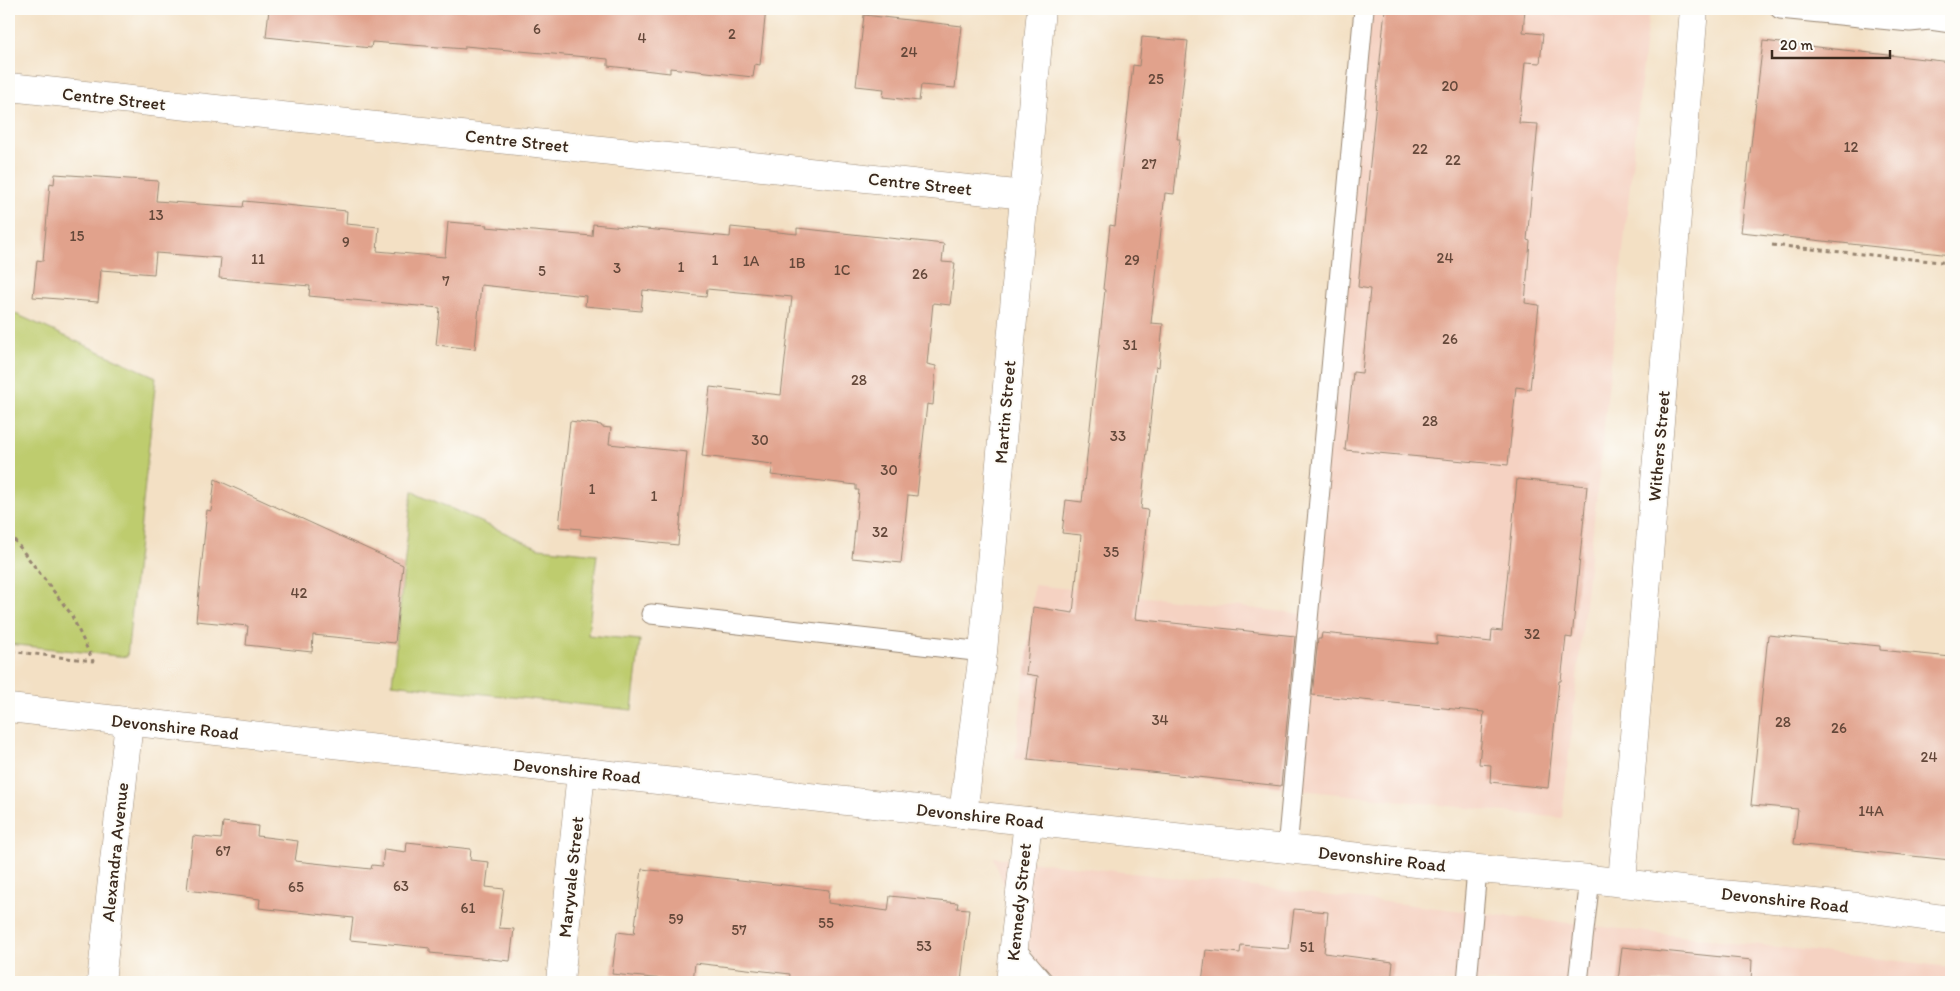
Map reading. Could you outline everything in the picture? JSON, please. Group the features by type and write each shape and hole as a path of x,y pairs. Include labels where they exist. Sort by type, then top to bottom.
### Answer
{"street":[{"name":"Martin Street","path":"962,814 983,652 1041,9"},
{"name":"Withers Street","path":"1622,882 1694,9"},
{"name":"Centre Street","path":"9,87 1025,195"},
{"name":"Devonshire Road","path":"9,708 1477,870 1622,882 1700,892 1858,907 1951,920"},
{"name":"Alexandra Avenue","path":"101,982 129,722"},
{"name":"Maryvale Street","path":"560,982 581,772"},
{"name":"Kennedy Street","path":"1010,982 1028,821"}],"lane":[{"path":"1287,849 1364,9"},
{"path":"1780,9 1910,22 1930,20 1951,23"},
{"path":"651,614 983,652"},
{"path":"1467,982 1477,870"},
{"path":"1578,982 1590,879"},
{"path":"1014,947 1044,982"}],"path":[{"path":"1772,244 1951,263"},
{"path":"9,534 71,614 93,660 9,651"}],"shaded area":[{"path":"1370,9 1649,9 1562,818 1015,759 1034,585 1305,614"},
{"path":"993,857 1951,967 1951,982 1042,982"}],"green space":[{"path":"9,311 156,377 127,657 9,644"},
{"path":"412,491 539,548 597,554 588,635 640,640 632,710 392,684"}],"building":[{"path":"269,9 766,9 760,65 755,64 753,77 670,68 670,73 608,66 608,59 465,46 465,49 372,42 371,48 266,37"},
{"path":"1385,9 1525,9 1523,32 1543,34 1540,63 1525,62 1519,123 1538,124 1527,240 1530,241 1525,303 1539,305 1530,389 1516,387 1508,465 1345,450 1353,372 1362,373 1370,289 1358,287"},
{"path":"864,15 962,26 955,88 921,85 919,101 883,97 884,89 856,86"},
{"path":"1142,37 1188,41 1177,139 1180,139 1174,194 1165,193 1151,323 1163,324 1159,367 1156,366 1141,509 1148,510 1135,619 1295,636 1281,786 1028,759 1038,676 1026,674 1033,607 1073,613 1081,535 1062,533 1066,500 1082,502 1105,290 1103,289 1110,225 1115,226 1133,65 1139,66"},
{"path":"1763,41 1951,62 1951,255 1741,232"},
{"path":"55,174 158,181 156,201 243,207 244,201 347,211 346,224 379,227 377,251 445,257 448,222 592,236 593,224 730,237 731,227 797,234 797,228 944,244 942,262 955,263 950,305 933,303 927,364 936,366 933,405 927,404 917,496 908,495 901,563 852,558 859,490 856,490 856,485 771,475 773,464 702,456 710,387 781,395 792,297 707,289 706,297 643,290 641,311 585,306 586,296 481,285 475,349 436,345 440,308 309,296 310,286 219,278 221,258 156,253 154,274 101,270 98,302 33,297 37,260 43,261 50,183 54,184"},
{"path":"570,421 611,428 609,444 687,452 678,545 580,535 581,529 559,527"},
{"path":"215,479 403,565 395,643 313,635 312,652 246,645 248,626 196,621 207,510 211,511"},
{"path":"1517,479 1587,486 1572,638 1566,637 1561,681 1559,681 1548,788 1490,782 1491,765 1479,764 1484,712 1312,695 1318,639 1321,639 1322,633 1437,644 1437,636 1491,642 1492,630 1502,631"},
{"path":"1768,635 1880,646 1880,650 1951,657 1951,860 1794,844 1798,809 1751,805"},
{"path":"223,822 258,826 257,836 298,841 295,861 371,869 372,865 382,866 384,849 406,852 407,842 471,849 470,860 489,862 486,887 504,889 499,928 514,929 510,961 430,953 430,948 350,940 353,918 259,908 260,899 187,890 193,836 221,839"},
{"path":"642,869 829,890 828,903 888,911 890,896 958,903 957,908 969,909 961,982 789,982 790,974 695,963 693,982 612,974 617,932 634,934"},
{"path":"1294,909 1328,912 1324,953 1393,962 1391,982 1202,982 1206,950 1240,953 1241,945 1289,949"},
{"path":"1622,947 1752,960 1751,982 1618,982"}]}
